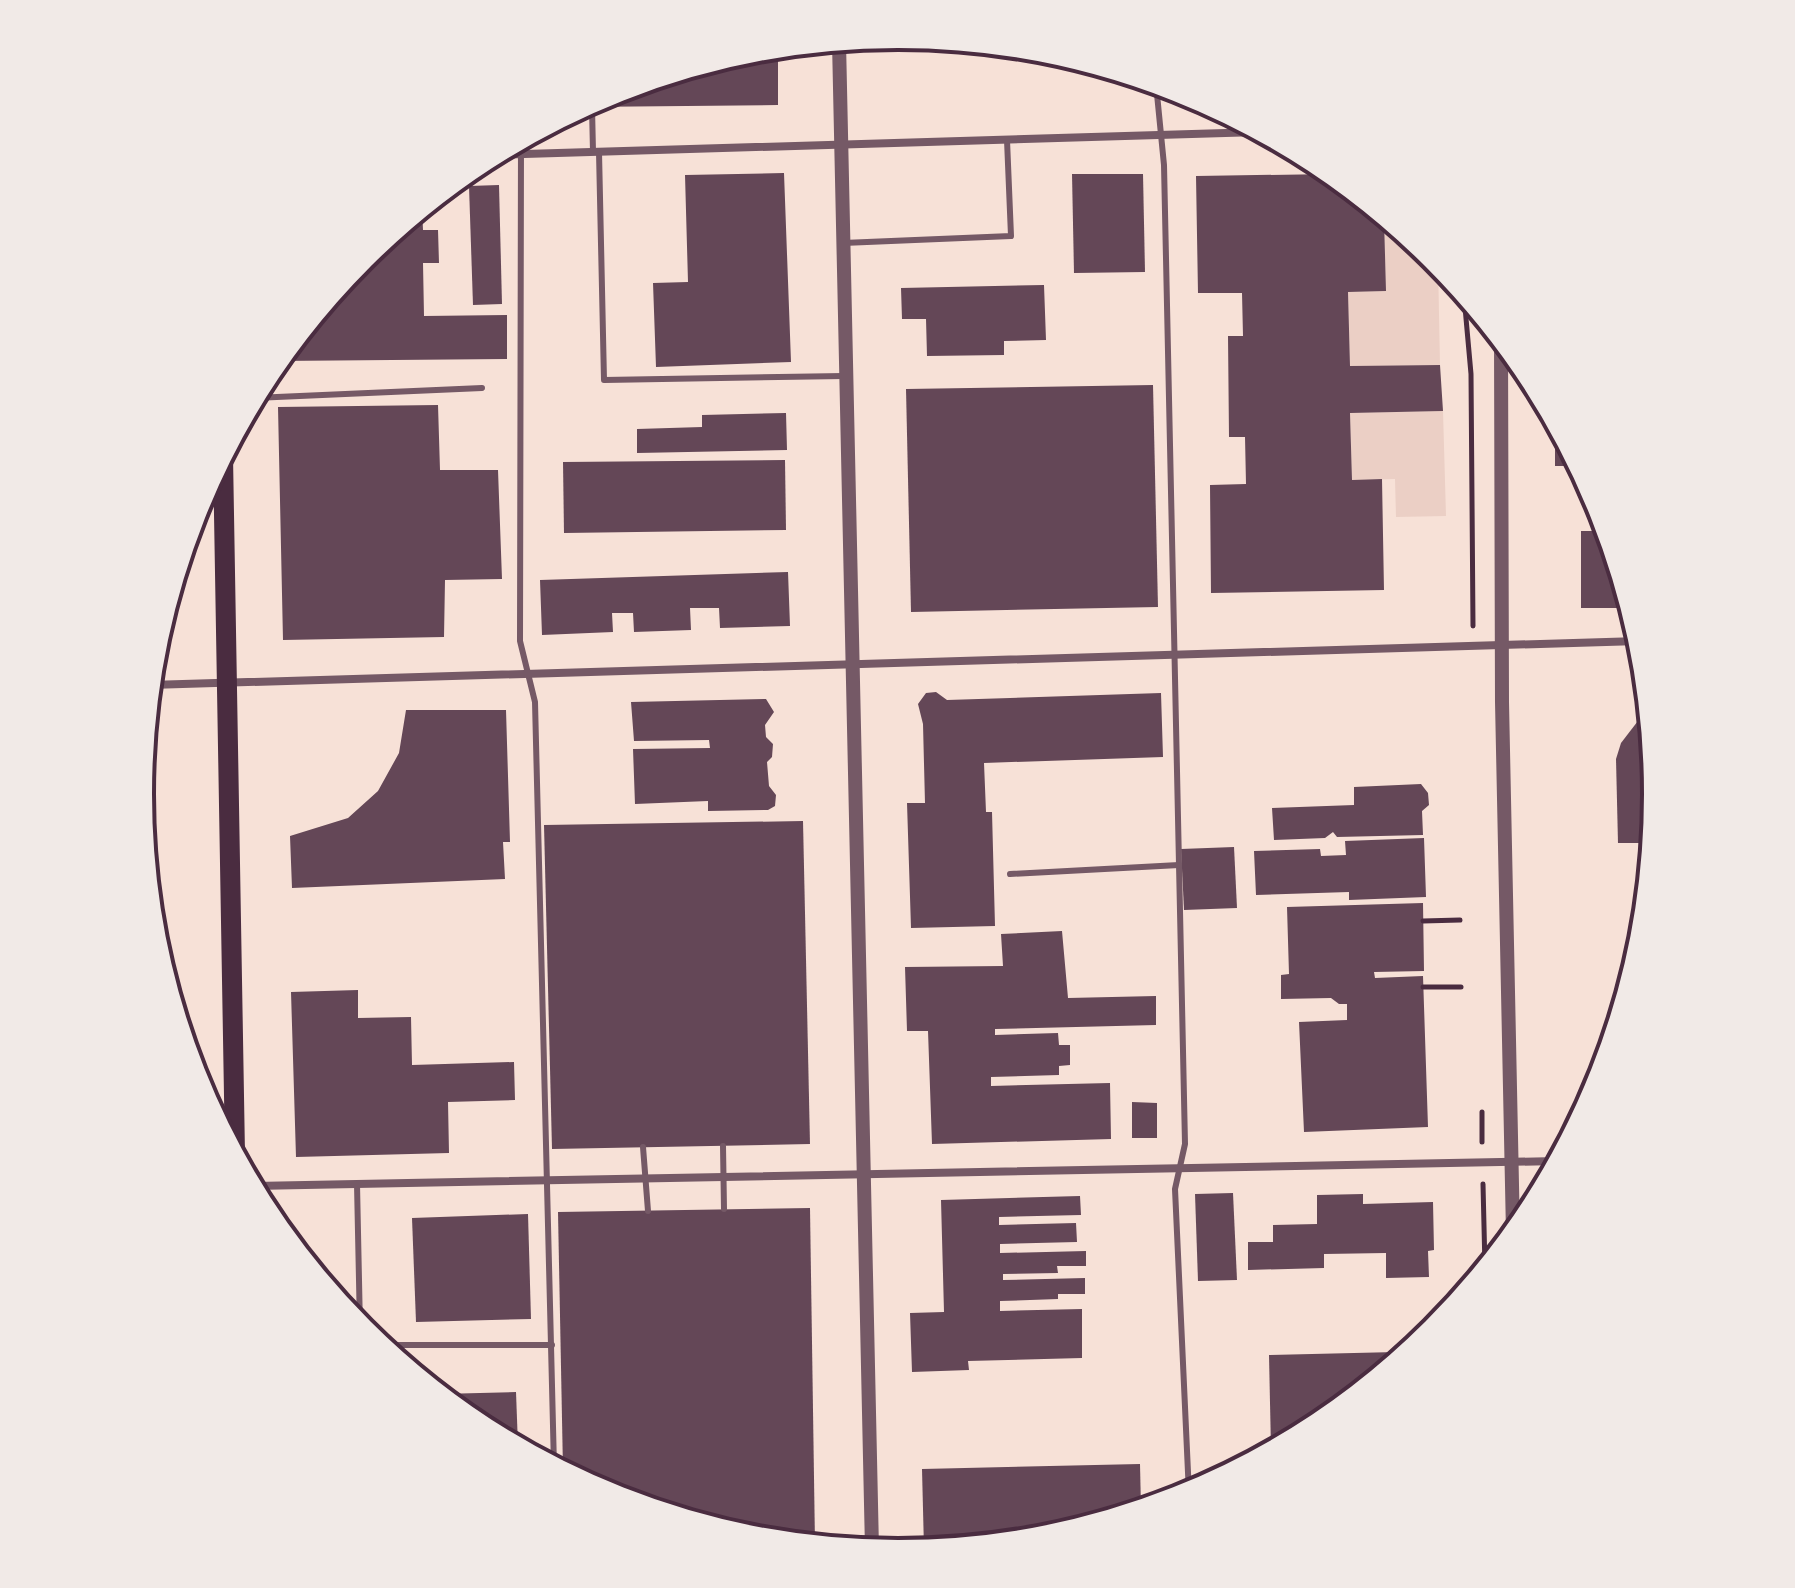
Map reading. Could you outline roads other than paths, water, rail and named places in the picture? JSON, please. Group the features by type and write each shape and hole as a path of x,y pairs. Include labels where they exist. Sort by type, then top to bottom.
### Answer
{"main road":[{"path":"223,480 235,1132"}],"street":[{"path":"839,53 872,1537"},
{"path":"521,154 1238,133"},
{"path":"1501,360 1502,644 1512,1212"},
{"path":"162,685 1625,641"},
{"path":"266,1186 1545,1161"}],"lane":[{"path":"1157,97 1175,653 1185,1144 1175,1189 1188,1478"},
{"path":"593,116 604,380 847,375"},
{"path":"843,243 1011,236 1007,140"},
{"path":"521,154 520,641 535,702 554,1453"},
{"path":"269,397 482,388"},
{"path":"1010,874 1179,865"},
{"path":"723,1146 724,1209"},
{"path":"643,1147 648,1211"},
{"path":"357,1184 360,1308"},
{"path":"398,1345 552,1345"}]}
